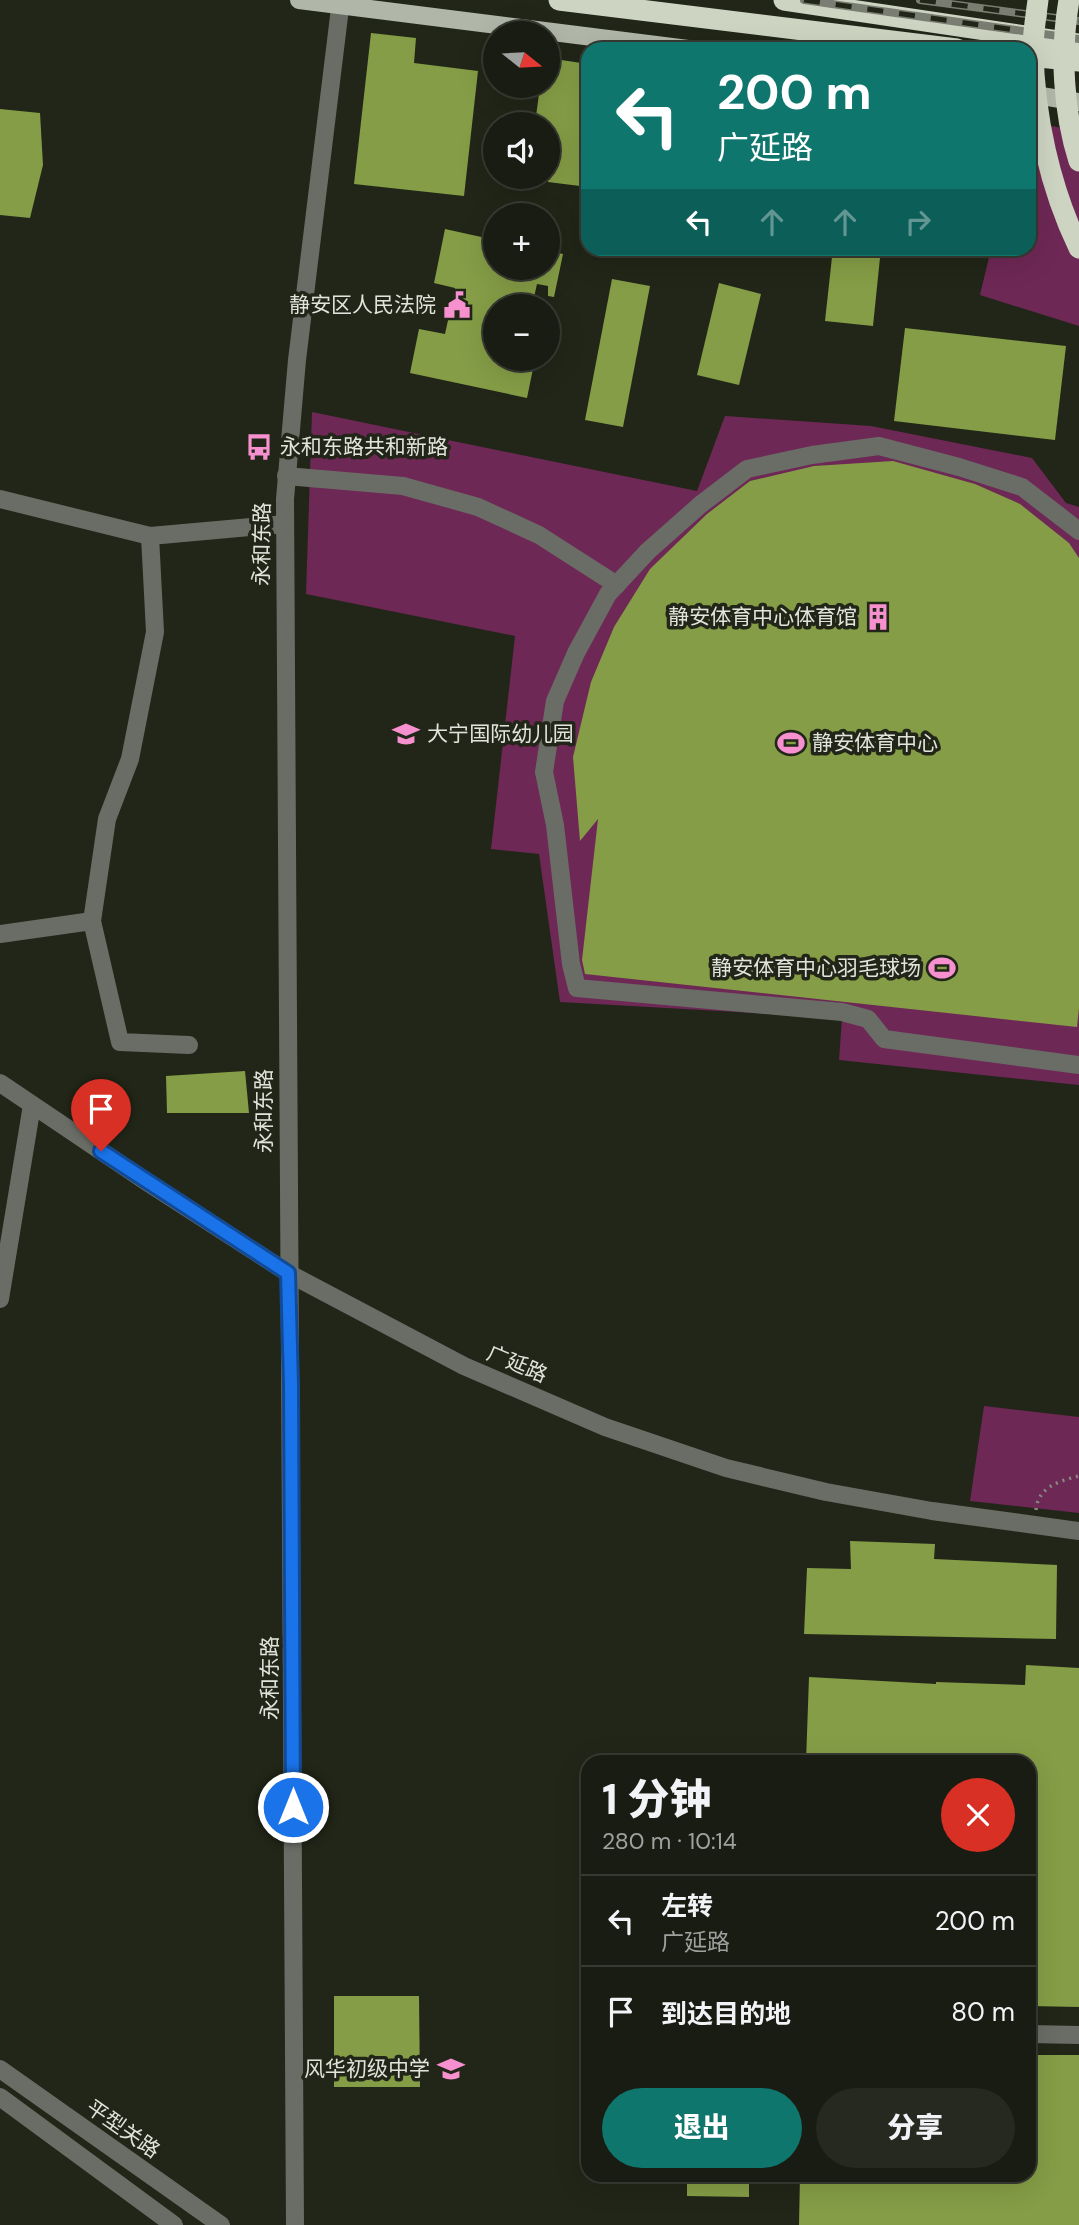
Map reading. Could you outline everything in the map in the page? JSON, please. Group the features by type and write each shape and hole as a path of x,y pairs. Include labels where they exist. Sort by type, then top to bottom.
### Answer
{"highway":[{"path":"559,0 900,42"},
{"path":"784,0 1079,44"},
{"path":"1034,42 1038,0"},
{"path":"1069,0 1065,85 1074,146 1079,161"},
{"path":"1036,57 1079,61"},
{"path":"1036,75 1048,163 1064,219 1079,248"}],"main road":[{"path":"299,0 340,3 635,42"},
{"path":"608,0 883,42"},
{"path":"819,42 829,34"},
{"path":"1036,65 1079,72"},
{"path":"1036,95 1079,103"}],"street":[{"name":"永和东路","path":"295,2225 285,524 286,476 297,360 340,3"},
{"path":"1079,531 1022,487 879,446 812,455 747,469 700,505 648,551 608,594 555,701 544,772 555,825 571,964 577,988 842,1013 868,1019 884,1039 1079,1065"},
{"path":"286,476 403,486 478,507 539,534 617,585"},
{"path":"0,499 150,536 285,524"},
{"path":"150,536 155,632 130,759 107,819 92,921 120,1042 189,1045"},
{"path":"0,934 92,921"},
{"name":"广延路","path":"0,1083 288,1273 464,1366 605,1427 726,1468 826,1492 932,1511 1079,1531"},
{"path":"0,1299 32,1105"},
{"path":"1036,2034 1079,2035"},
{"name":"平型关路","path":"0,2069 220,2225"},
{"path":"0,2097 174,2225"}],"path":[{"path":"1035,1525 1037,1499 1045,1489 1062,1480 1079,1476"}],"shaded area":[{"path":"1036,123 1079,131 1079,326 980,295 989,256 1036,256"},
{"name":"静安体育中心","path":"312,412 697,491 725,416 871,426 1032,458 1066,503 1079,507 1079,1085 839,1060 842,1018 560,1002 539,854 491,849 515,636 306,594"},
{"path":"984,1406 1079,1417 1079,1513 970,1501"}],"building":[{"path":"371,33 416,38 414,63 478,71 464,196 354,184"},
{"path":"560,60 581,63 581,186 560,184 560,112 537,112 538,98 560,98"},
{"path":"0,109 40,113 43,165 30,218 0,215"},
{"path":"445,229 483,237 483,280 558,280 555,294 548,294 548,286 537,284 535,294 483,294 483,371 533,371 527,398 410,373 419,329 445,334 455,288 434,283"},
{"path":"832,256 880,256 873,326 825,321"},
{"path":"612,279 650,286 623,427 585,420"},
{"path":"719,283 761,294 739,385 697,375"},
{"path":"905,328 1066,346 1055,440 894,421"},
{"name":"静安体育中心","path":"893,461 975,484 1020,504 1069,543 1079,558 1077,1027 585,974 582,960 598,819 580,841 573,757 591,682 614,627 650,569 707,514 750,481 814,466"},
{"path":"245,1071 249,1113 167,1113 166,1076"},
{"path":"850,1541 935,1544 934,1559 1057,1565 1056,1639 804,1634 807,1568 851,1569"},
{"path":"1026,1665 1079,1668 1079,2007 1036,2006 1036,1755 806,1755 809,1677 936,1684 1025,1685"},
{"path":"334,1996 419,1996 420,2087 334,2087"},
{"path":"1036,2055 1079,2055 1079,2225 799,2225 800,2182 1036,2182"},
{"path":"687,2182 749,2182 749,2197 687,2196"}],"railway":[{"path":"804,0 1079,39"},
{"path":"920,0 1079,21"}],"place":[{"name":"静安区人民法院","path":"457,305"},
{"name":"永和东路共和新路","path":"259,447"},
{"name":"静安体育中心体育馆","path":"878,617"},
{"name":"大宁国际幼儿园","path":"406,734"},
{"name":"静安体育中心","path":"791,743"},
{"name":"静安体育中心羽毛球场","path":"942,968"},
{"name":"风华初级中学","path":"451,2069"}],"route":[{"path":"101,1151 288,1273 293,1807"}]}
